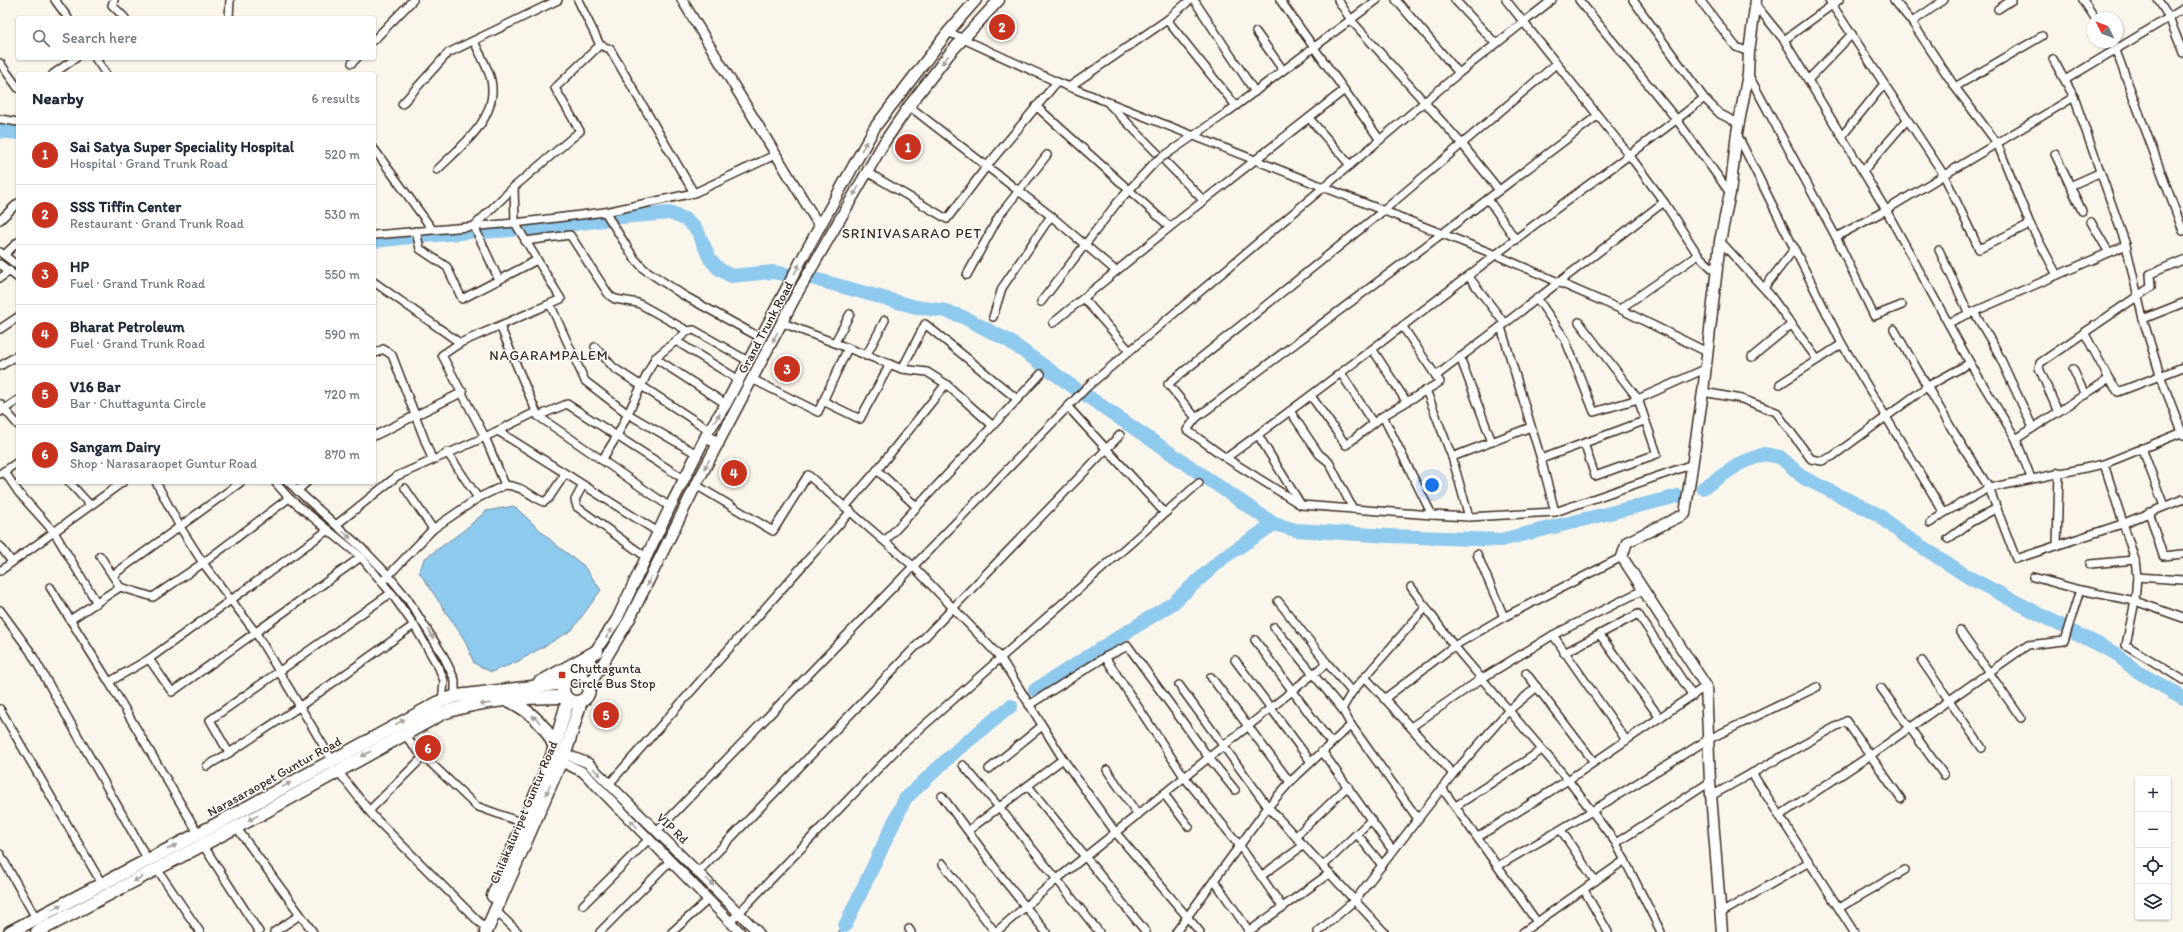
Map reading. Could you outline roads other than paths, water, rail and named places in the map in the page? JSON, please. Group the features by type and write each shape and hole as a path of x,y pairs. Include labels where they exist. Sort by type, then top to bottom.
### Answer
{"highway":[{"path":"529,688 574,666 597,651"},
{"path":"578,677 585,681 588,688 586,696 571,699 563,690 565,683 571,678 578,677"},
{"name":"Narasaraopet Guntur Road","path":"38,932 157,869 201,839 442,707 456,702 529,688 565,683"},
{"name":"Narasaraopet Guntur Road","path":"456,702 508,700 532,697 571,699"},
{"name":"Chilakaluripet Guntur Road","path":"481,929 557,754 571,699"},
{"path":"508,700 526,711 542,724 551,738 557,754"},
{"name":"Narasaraopet Guntur Road","path":"10,932 148,860 236,827 335,765 404,733 442,707"},
{"name":"Chilakaluripet Guntur Road","path":"481,929 495,910 527,825"}],"main road":[{"name":"Grand Trunk Road","path":"578,677 597,651 627,600 646,556 697,454 726,404 788,284 875,127 948,32 976,0"},
{"name":"Grand Trunk Road","path":"588,688 629,620 696,485 783,323 799,290 867,172 909,106 963,38 999,0"},
{"path":"1722,932 1707,740 1706,686 1622,557 1627,542 1685,514 1688,482 1693,464 1703,392 1720,241 1730,193 1738,128 1748,74 1749,52 1756,2"},
{"path":"708,434 718,443"}],"street":[{"path":"55,0 67,16"},
{"path":"114,0 112,5 123,16"},
{"path":"229,16 230,0"},
{"path":"376,38 413,0"},
{"path":"402,104 448,53 558,0"},
{"path":"578,0 600,45 610,49 694,193"},
{"path":"682,0 820,227"},
{"path":"1069,86 1167,20 1190,0"},
{"path":"1194,0 1255,92"},
{"path":"1280,0 1343,91 1380,140"},
{"path":"1338,0 1351,20 1462,144 1499,190"},
{"path":"1041,302 1129,189 1156,161 1236,106 1377,0"},
{"path":"1396,0 1459,73"},
{"path":"1455,0 1496,44"},
{"path":"1506,0 1630,156 1664,202 1698,255 1717,273"},
{"path":"657,831 1087,387 1459,73 1552,0"},
{"path":"1579,0 1677,120 1730,193"},
{"path":"1633,0 1704,98 1720,114 1738,128 1842,344 1944,513"},
{"path":"1700,0 1736,47 1749,52"},
{"path":"1894,0 1912,22 1955,87 1997,143 2030,224 2057,275"},
{"path":"1912,22 1944,0"},
{"path":"1998,9 2012,0"},
{"path":"2083,0 2091,12"},
{"path":"2158,0 2170,17 2183,53"},
{"path":"1784,40 1833,1 1852,34 1944,175 1979,249 2030,224"},
{"path":"1756,2 1784,40 1886,210 1970,363 2016,439 2031,478"},
{"path":"2123,40 2183,9"},
{"path":"1167,20 1236,106"},
{"path":"948,32 1057,82 1322,188 1443,233 1496,255 1620,309 1707,352"},
{"path":"1256,32 1283,70"},
{"path":"1808,80 1852,34"},
{"path":"1955,87 2042,36"},
{"path":"437,170 478,128 491,107 491,79 474,41"},
{"path":"474,226 514,187 580,131 554,88 600,45"},
{"path":"2065,80 2109,48"},
{"path":"2114,48 2183,231"},
{"path":"56,72 73,60"},
{"path":"96,60 105,72"},
{"path":"1930,523 1944,513 1989,488 2059,472 2104,464 2183,433 2160,375 2143,319 2126,245 2099,173 2074,97 2053,60"},
{"path":"0,63 16,85"},
{"path":"1196,418 1168,384 1383,211 1556,64"},
{"path":"1748,74 1836,237 1874,316 1902,305"},
{"path":"867,172 947,219 987,166 1057,82"},
{"path":"1842,136 1884,84"},
{"path":"1053,323 1170,227 1256,161 1343,91"},
{"path":"1836,237 1886,210 2074,97"},
{"path":"1226,458 1373,350 1496,255 1630,156 1704,98"},
{"path":"1106,101 1204,201"},
{"path":"909,106 1051,216 1116,271"},
{"path":"1036,106 1170,227"},
{"path":"1597,116 1196,418 1187,430 1226,458 1301,505 1432,515 1469,517 1555,512 1693,464"},
{"path":"1309,118 1350,165"},
{"path":"0,119 16,122"},
{"path":"1863,171 1907,120"},
{"path":"376,152 432,229"},
{"path":"2055,154 2082,211"},
{"path":"376,235 515,223 605,212 694,193 775,155"},
{"path":"967,275 999,216 1047,155"},
{"path":"2070,186 2099,173"},
{"path":"505,485 485,437 463,392 442,355 460,343 561,299 515,223 514,187"},
{"path":"1488,199 1516,240"},
{"path":"1436,376 1557,282 1664,202"},
{"path":"0,220 16,205"},
{"path":"605,212 634,258 644,269 683,295 760,338"},
{"path":"993,317 1002,288 1051,216"},
{"path":"2091,222 2108,251"},
{"path":"474,226 499,280"},
{"path":"416,231 420,249 447,267 462,299 537,260"},
{"path":"525,241 570,235 609,295 615,299 638,303 688,331"},
{"path":"1720,241 1764,288 1817,359"},
{"path":"16,243 2,253 16,264"},
{"path":"1948,323 2108,251 2126,245"},
{"path":"1764,288 1795,248"},
{"path":"1939,250 1972,313 1997,351 2033,428"},
{"path":"1620,309 1698,255"},
{"path":"2058,412 2039,368 2040,363 2151,287 2150,274 2183,260"},
{"path":"0,264 16,276"},
{"path":"0,278 10,271"},
{"path":"1469,277 1503,325 1555,512"},
{"path":"376,283 460,343"},
{"path":"1537,298 1565,339 1594,412 1638,399 1705,368"},
{"path":"1084,299 1129,350"},
{"path":"2143,319 2183,303"},
{"path":"550,304 585,381 628,414 697,454"},
{"path":"835,342 850,314"},
{"path":"0,329 16,318"},
{"path":"866,356 885,320"},
{"path":"1579,322 1638,399 1656,454 1594,476 1584,443"},
{"path":"783,323 902,369 927,372 946,384 993,426"},
{"path":"902,369 925,324 1017,399"},
{"path":"1752,357 1792,324"},
{"path":"500,326 537,414 670,507"},
{"path":"1311,396 1346,445 1383,416 1440,382 1403,326"},
{"path":"1894,329 1953,431 1989,488 2016,559 2122,524 2183,499"},
{"path":"602,460 617,436 655,358 688,331 694,330 748,361"},
{"path":"2084,332 2109,379 2118,392 2183,367"},
{"path":"676,341 739,380"},
{"path":"1780,384 1842,344"},
{"path":"595,348 614,368 642,385 708,434"},
{"path":"752,379 818,412 848,348"},
{"path":"376,353 382,349 392,355 432,460"},
{"path":"1373,350 1406,401"},
{"path":"0,366 16,356"},
{"path":"1460,357 1492,442"},
{"path":"655,358 726,404"},
{"path":"1703,392 1742,399 1776,412 1811,459 1822,461 1833,456 1928,386 1970,363"},
{"path":"823,401 860,419 890,364"},
{"path":"2073,369 2085,394"},
{"path":"886,540 1041,374"},
{"path":"1341,374 1373,423"},
{"path":"2016,439 2109,379"},
{"path":"610,783 848,509 877,470 946,384"},
{"path":"1426,390 1452,457 1469,517"},
{"path":"376,435 463,392"},
{"path":"16,401 1,408 16,423"},
{"path":"336,525 397,476 447,452 537,414 567,404 684,479"},
{"path":"1068,407 1165,513"},
{"path":"1290,411 1319,454 1329,462 1353,509"},
{"path":"1383,416 1432,515"},
{"path":"1541,459 1644,420"},
{"path":"1452,457 1531,427"},
{"path":"498,431 658,532"},
{"path":"699,871 1120,435"},
{"path":"1258,435 1301,505"},
{"path":"2142,448 2164,506"},
{"path":"447,452 478,498"},
{"path":"16,463 2,472 54,532 97,603"},
{"path":"2104,464 2122,524 2135,560 2136,577 2134,601 2126,646 2183,680"},
{"path":"877,470 917,507"},
{"path":"2057,546 2059,472"},
{"path":"382,582 433,529 478,498 505,485 524,489 544,502 549,498 565,474"},
{"path":"696,485 773,531 808,475 886,540 1000,657 1062,759 1116,833 1200,932"},
{"path":"730,922 895,751 1199,483"},
{"path":"71,484 90,505"},
{"path":"0,571 120,484"},
{"path":"157,484 180,527 203,563 256,633 335,765 369,811 481,929"},
{"path":"113,575 238,484"},
{"path":"277,484 290,498 361,557 391,593 414,625 439,668 444,681 442,707"},
{"path":"290,484 336,525 388,575 421,619 444,655 455,680 456,702"},
{"path":"297,491 305,484"},
{"path":"583,485 575,500 577,507 646,556"},
{"path":"405,488 433,529"},
{"path":"100,556 120,587 153,597 203,563 290,498"},
{"path":"1948,539 1971,522 1997,508"},
{"path":"2150,512 2162,556 2183,554"},
{"path":"109,682 149,659 328,530"},
{"path":"0,546 12,562"},
{"path":"1477,554 1504,617"},
{"path":"149,659 172,692 361,557"},
{"path":"1384,699 1454,646 1504,617 1622,557"},
{"path":"2090,564 2135,560"},
{"path":"2033,577 2080,590 2134,601 2183,618"},
{"path":"2136,577 2183,580"},
{"path":"50,587 109,682 201,839 259,932"},
{"path":"70,620 120,587"},
{"path":"1411,587 1454,646 1568,780 1616,843 1661,932"},
{"path":"1411,728 1481,679 1553,635 1643,590"},
{"path":"1779,816 1871,755 2028,645 2064,641 2080,590"},
{"path":"229,753 210,720 391,593"},
{"path":"1278,601 1352,692"},
{"path":"1342,709 1352,692 1426,608"},
{"path":"0,610 30,651 148,860"},
{"path":"1564,653 1638,614 1693,696"},
{"path":"207,766 299,707 414,625"},
{"path":"1274,627 1342,709 1351,725 1418,819"},
{"path":"1960,631 2022,718"},
{"path":"1553,635 1564,653 1626,740"},
{"path":"1600,635 1660,718"},
{"path":"1255,640 1331,743"},
{"path":"1029,705 1105,657 1128,646 1208,758 1235,790"},
{"path":"1105,657 1185,778 1240,846 1282,908"},
{"path":"1235,660 1270,709 1311,762"},
{"path":"1922,661 1982,748"},
{"path":"943,864 996,932 1056,880 1293,692 1327,663"},
{"path":"1526,673 1594,762"},
{"path":"1210,677 1247,728 1290,782"},
{"path":"1365,677 1452,774"},
{"path":"1179,685 1268,807 1384,932"},
{"path":"1478,837 1568,780 1706,686"},
{"path":"1318,932 1355,900 1452,774 1508,711 1537,687"},
{"path":"1498,866 1561,830 1707,740 1817,688"},
{"path":"1881,688 1944,775"},
{"path":"0,710 102,884"},
{"path":"1711,796 1846,721 1901,799"},
{"path":"1176,932 1268,807 1290,782 1351,725"},
{"path":"989,769 1042,726"},
{"path":"404,733 424,756 476,806 527,825"},
{"path":"1456,806 1542,750"},
{"path":"1322,751 1393,851"},
{"name":"VIP Rd","path":"557,754 588,763 699,871 758,932"},
{"name":"VIP Rd","path":"557,754 583,772 739,932"},
{"path":"369,811 424,756"},
{"path":"969,830 1062,759"},
{"path":"963,765 999,807 1099,932"},
{"path":"1107,770 1138,815"},
{"path":"1752,773 1854,932"},
{"path":"1616,843 1710,782"},
{"path":"1028,786 1146,932"},
{"path":"1296,836 1348,786"},
{"path":"1442,788 1537,922"},
{"path":"1164,794 1189,827"},
{"path":"942,796 969,830 1004,880 1046,932"},
{"path":"1323,866 1371,820"},
{"path":"236,827 313,932"},
{"path":"1561,830 1595,881"},
{"path":"1356,834 1382,865"},
{"path":"583,905 649,840"},
{"path":"1261,876 1304,845"},
{"path":"0,854 36,918"},
{"path":"1523,932 1625,860"},
{"path":"600,932 670,861"},
{"path":"1721,913 1809,862"},
{"path":"157,869 200,932"},
{"path":"1839,908 1905,870"},
{"path":"1214,880 1249,932 1330,873"},
{"path":"1584,890 1608,932"},
{"path":"672,932 708,900"},
{"path":"495,910 518,932"},
{"path":"274,932 300,915"}],"water":[{"path":"514,506 556,545 583,565 601,590 572,630 517,662 491,672 474,663 464,639 419,572 424,559 463,531 486,511"}],"waterway":[{"path":"0,131 16,133"},
{"path":"621,217 670,213 687,220 697,230 710,259 719,269 731,276 772,272 811,278 916,307 946,311 963,317 1009,341 1076,389"},
{"path":"526,230 604,220"},
{"path":"481,232 512,230"},
{"path":"424,236 470,232"},
{"path":"376,241 411,237"},
{"path":"1087,396 1274,524 1296,530 1389,536 1501,540 1678,496"},
{"path":"1703,488 1741,463 1764,454 1780,457 1804,478 1879,515 1902,534 1970,578 2062,626"},
{"path":"1035,690 1173,603 1223,558 1274,524"},
{"path":"2074,632 2115,653 2135,670 2183,698"},
{"path":"845,926 905,799 957,750 1011,706"},
{"path":"839,932 845,926"}],"place":[{"name":"SSS Tiffin Center","path":"1002,27"},
{"name":"Sai Satya Super Speciality Hospital","path":"908,147"},
{"name":"HP","path":"787,369"},
{"name":"Bharat Petroleum","path":"734,473"},
{"name":"Chuttagunta Circle Bus Stop","path":"562,675"},
{"name":"V16 Bar","path":"606,715"},
{"name":"Sangam Dairy","path":"428,748"}],"district":[{"name":"SRINIVASARAO PET","path":"912,233"},
{"name":"NAGARAMPALEM","path":"549,355"}]}
